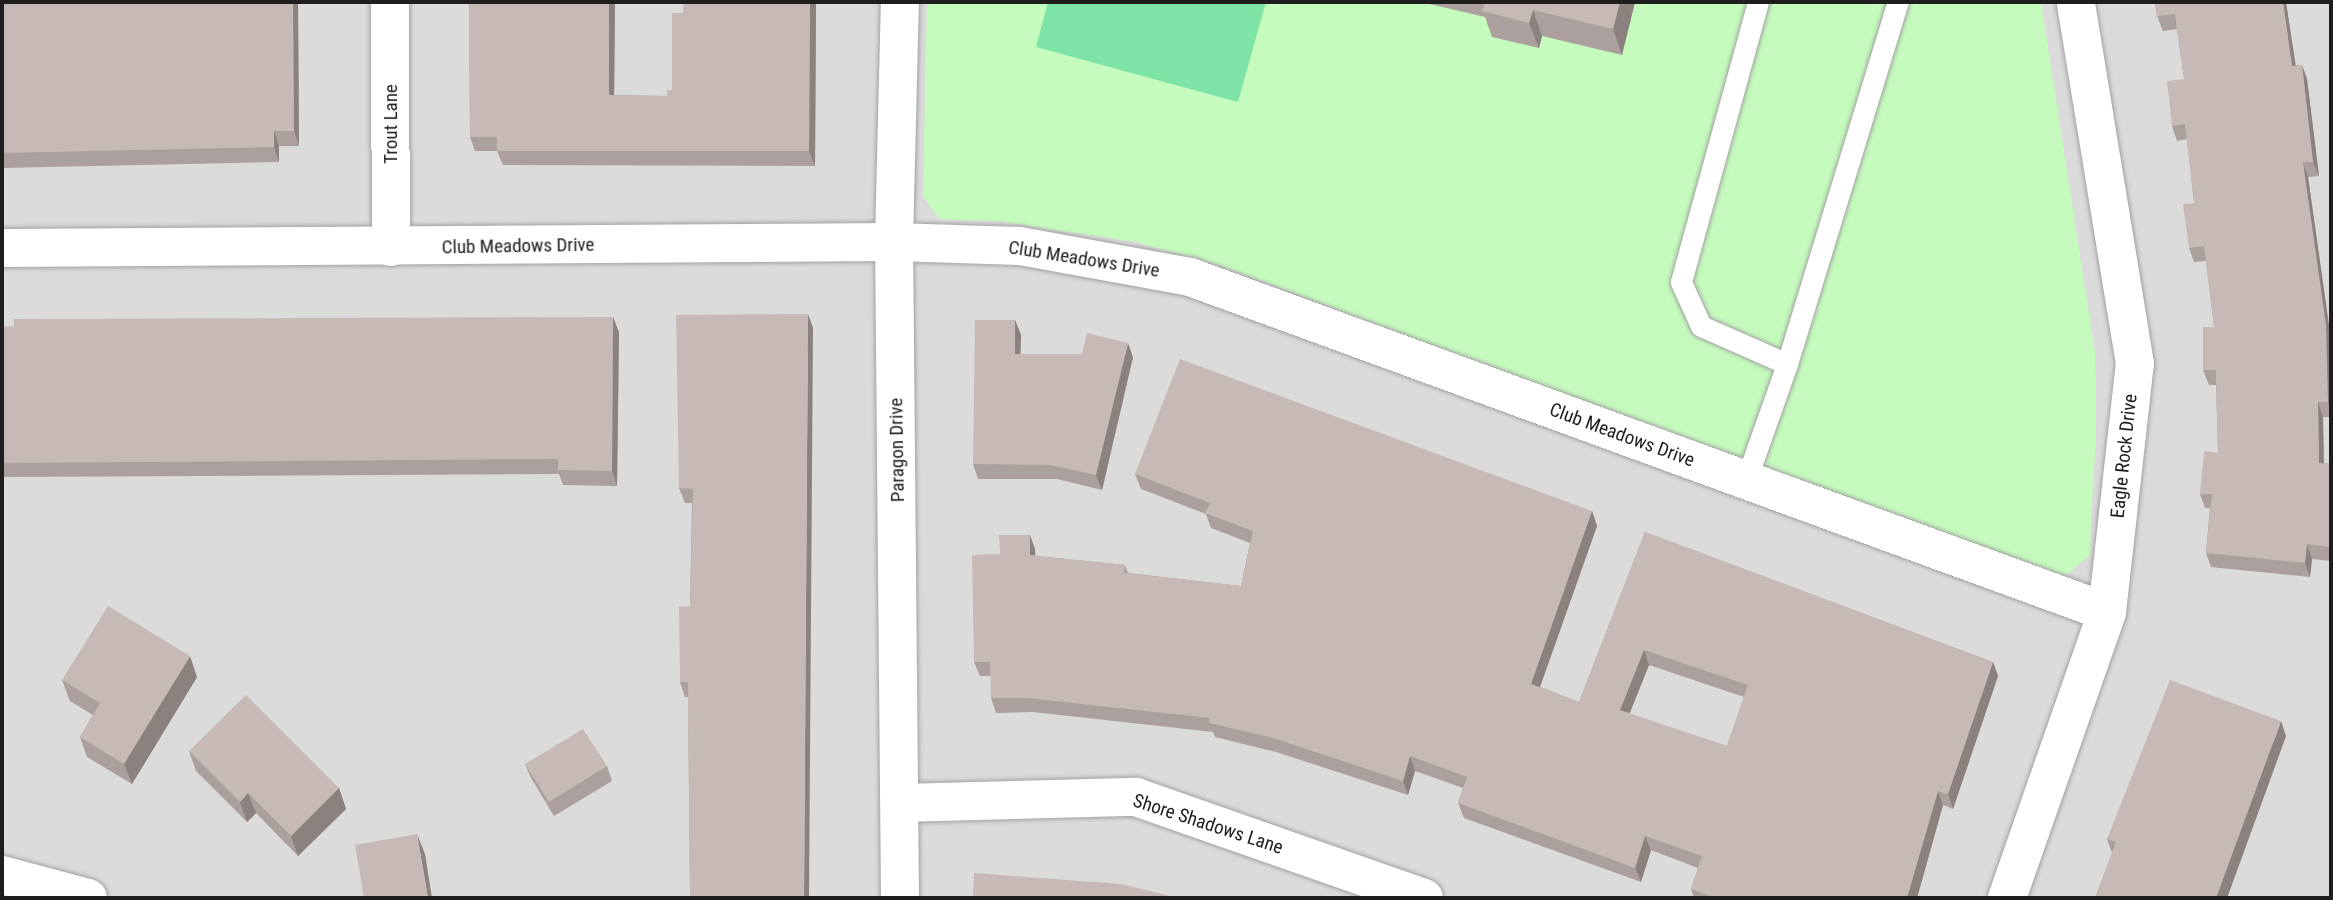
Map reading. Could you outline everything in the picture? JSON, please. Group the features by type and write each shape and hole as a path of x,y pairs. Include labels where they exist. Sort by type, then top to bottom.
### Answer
{"street":[{"name":"Trout Lane","path":"390,2 391,247"},
{"name":"Paragon Drive","path":"900,2 894,242 900,898"},
{"name":"Eagle Rock Drive","path":"2007,898 2107,612 2134,364 2076,2"},
{"name":"Club Meadows Drive","path":"2,248 894,242 1020,246 1190,277 2107,612"},
{"name":"Shore Shadows Lane","path":"901,803 1136,797 1424,898"},
{"path":"2,876 88,898"}],"lane":[{"path":"1758,2 1681,282 1701,326 1787,364"},
{"path":"1746,480 1787,364 1898,2"}],"shaded area":[{"path":"2,2 2331,2 2331,898 2,898"}],"green space":[{"path":"927,2 2041,2 2095,353 2096,434 2089,556 2067,574 2040,576 1220,265 1135,242 998,221 939,219 923,196"},
{"path":"1048,2 1266,2 1238,102 1036,47"}],"building":[{"path":"2,2 293,2 294,131 274,131 274,147 2,153"},
{"path":"469,2 609,2 609,95 667,96 667,90 672,90 672,13 683,13 683,2 810,2 809,151 497,151 497,137 470,137"},
{"path":"1485,2 1620,2 1613,29 1533,10 1529,23 1482,11"},
{"path":"2155,2 2283,2 2292,66 2302,65 2313,162 2303,162 2326,325 2328,402 2318,402 2319,463 2331,464 2330,547 2307,544 2305,563 2206,553 2212,494 2200,494 2204,451 2218,453 2216,370 2203,370 2203,327 2214,327 2204,246 2189,248 2183,204 2194,203 2185,124 2172,126 2167,81 2184,79 2175,14 2157,16"},
{"path":"808,314 804,898 675,898 690,896 688,682 680,682 679,607 690,606 693,489 679,488 676,315"},
{"path":"613,317 612,471 558,470 558,459 2,463 2,327 14,326 14,319"},
{"path":"975,320 1015,320 1015,354 1082,354 1087,333 1128,343 1096,475 1051,465 973,464"},
{"path":"1180,359 1592,511 1531,684 1579,702 1645,532 1993,662 1948,794 1938,791 1907,898 1715,898 1691,889 1702,856 1645,836 1635,868 1458,803 1467,777 1410,756 1403,781 1270,737 1209,723 1210,718 1028,698 991,698 990,662 974,662 972,555 1000,554 999,535 1030,535 1030,555 1125,565 1124,573 1241,586 1253,531 1205,513 1210,503 1135,474","holes":["1644,650 1748,685 1727,746 1620,710"]},
{"path":"108,606 190,656 124,764 80,737 100,703 62,680"},
{"path":"2170,680 2281,721 2216,898 2095,898 2116,842 2107,839"},
{"path":"246,695 339,788 291,836 248,793 240,802 189,751"},
{"path":"583,729 607,766 549,802 525,764"},
{"path":"417,834 428,898 364,898 355,845"},
{"path":"974,873 1121,884 1178,898 973,898"}]}
